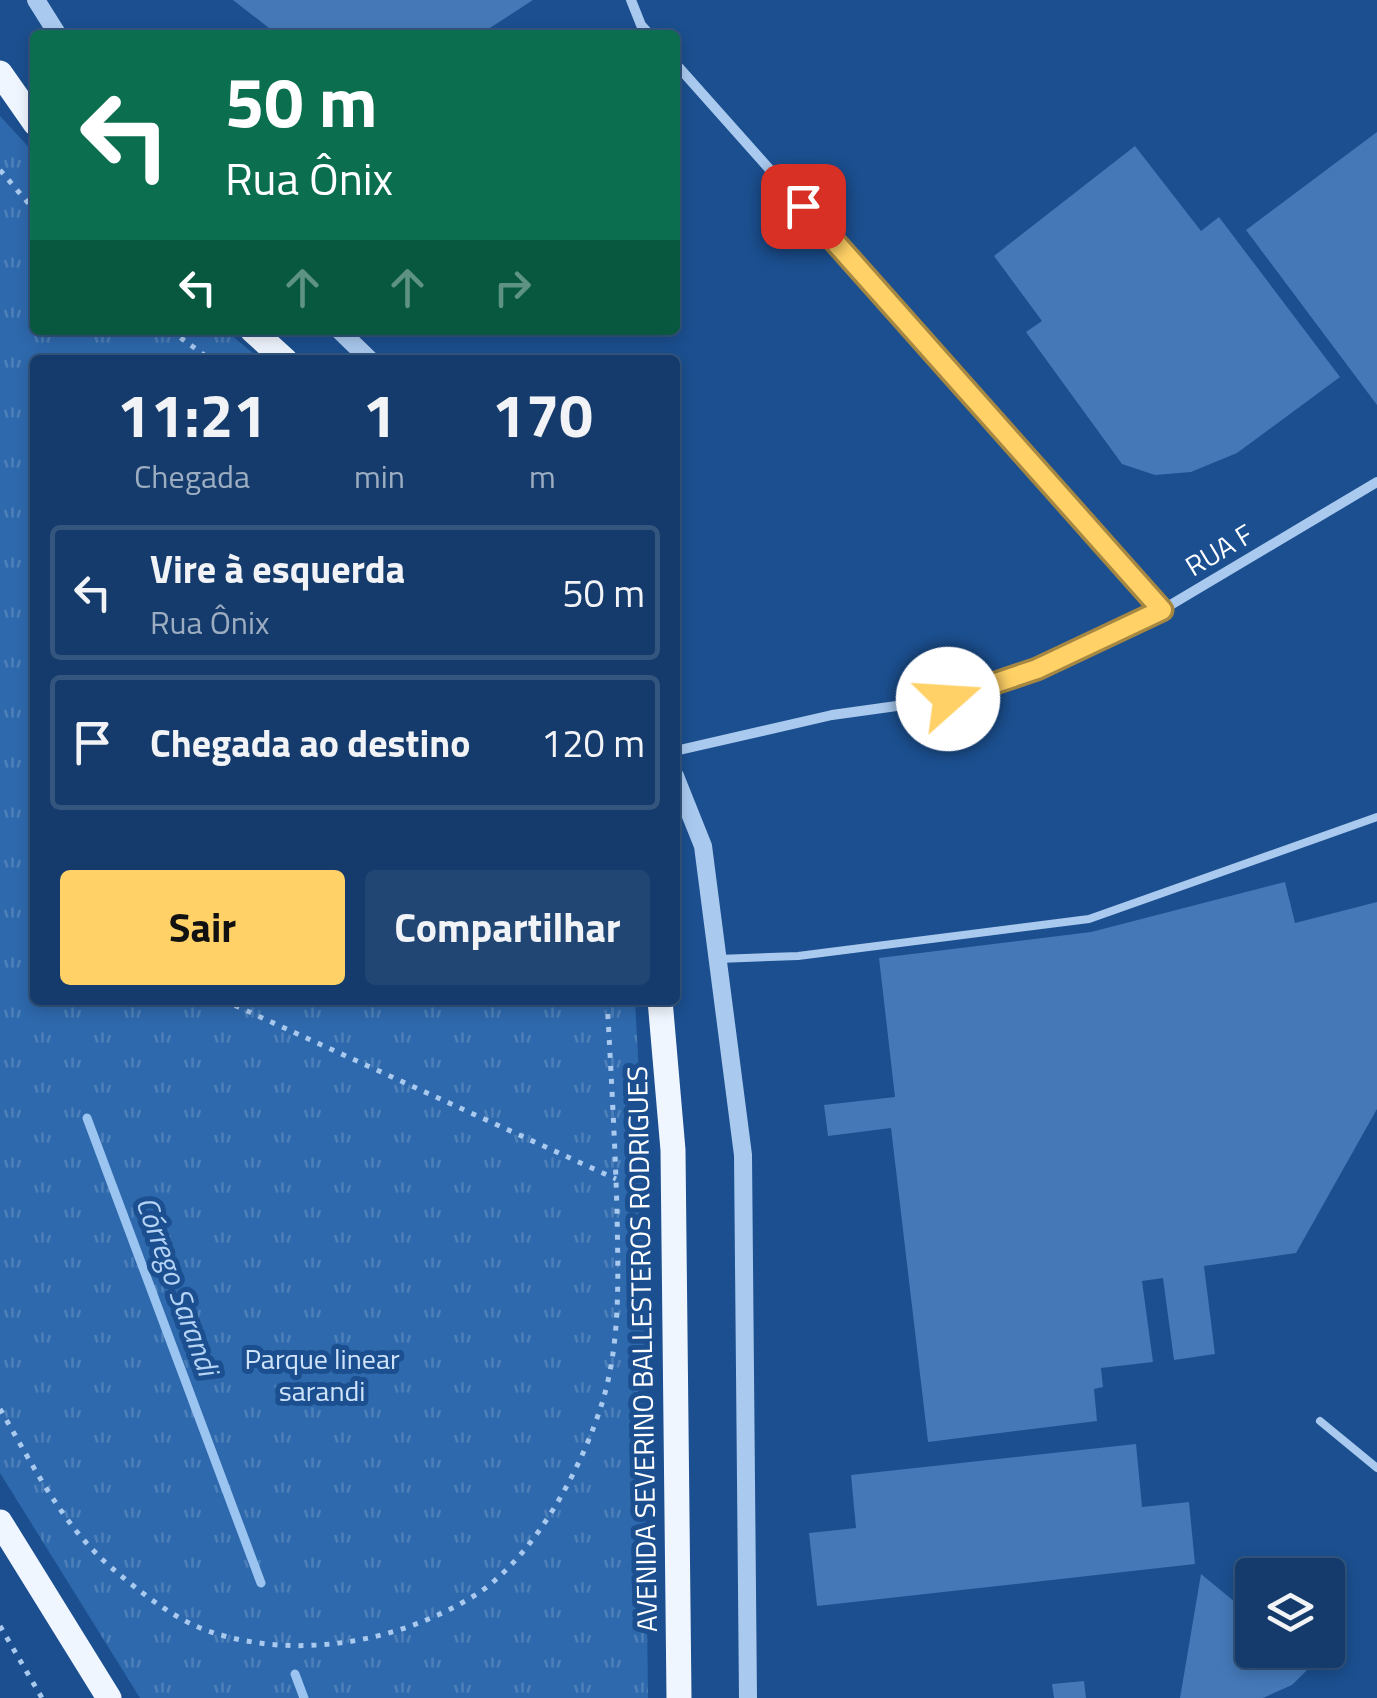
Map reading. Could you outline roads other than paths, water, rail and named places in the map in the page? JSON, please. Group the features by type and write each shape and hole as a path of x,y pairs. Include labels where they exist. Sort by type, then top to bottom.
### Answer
{"main road":[{"path":"0,73 30,115"},
{"path":"258,335 280,355"},
{"name":"AVENIDA SEVERINO BALLESTEROS RODRIGUES","path":"660,1005 673,1150 679,1698"},
{"path":"0,1522 108,1698"}],"street":[{"path":"36,0 55,30"},
{"path":"631,0 646,30"},
{"path":"680,68 1162,610"},
{"path":"344,335 365,355"},
{"name":"RUA F","path":"680,750 832,714 948,699 1037,669 1162,610 1377,482"},
{"path":"680,788 704,846 744,1154 748,1698"}],"lane":[{"path":"718,958 798,956 1089,919 1377,817"},
{"path":"1320,1421 1377,1468"}],"waterway":[{"name":"Córrego Sarandi","path":"87,1118 261,1583"},
{"name":"Córrego Sarandi","path":"295,1674 304,1698"}],"park label":[{"name":"Parque linear sarandi","path":"322,1375"}]}
